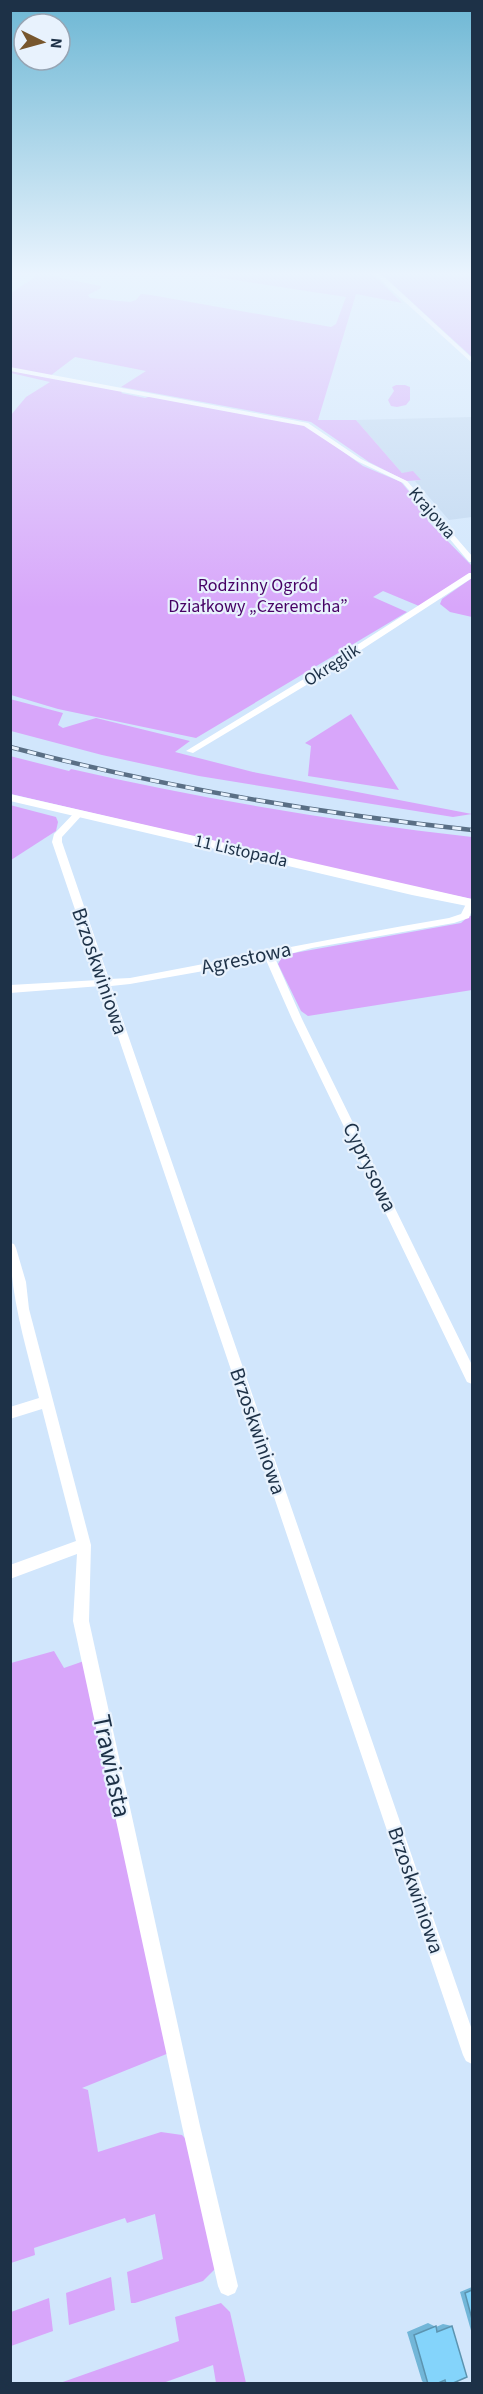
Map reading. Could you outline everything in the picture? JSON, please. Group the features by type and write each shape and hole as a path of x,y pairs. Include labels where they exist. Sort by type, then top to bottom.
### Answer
{"street":[{"name":"Krajowa","path":"95,385 306,424 359,460 405,482 472,560"},
{"name":"Okręglik","path":"190,751 315,676 472,575"},
{"name":"11 Listopada","path":"10,797 472,903"},
{"name":"Brzoskwiniowa","path":"79,813 57,836 57,842 472,2055"},
{"name":"Agrestowa","path":"10,989 136,980 269,956 312,945 450,921 465,916 472,903"},
{"name":"Cyprysowa","path":"269,956 302,1030 472,1378"},
{"name":"Trawiasta","path":"10,1248 14,1274 84,1545 86,1557 79,1608 81,1621 190,2126 228,2286"},
{"path":"10,1413 47,1402"},
{"path":"10,1572 84,1545"}],"shaded area":[{"path":"472,417 472,517 449,520 415,481 421,480 402,473 356,420"}],"green space":[{"name":"Rodzinny Ogród Działkowy „Czeremcha”","path":"46,385 96,385 124,390 121,393 145,398 151,396 306,425 363,466 401,482 433,520 428,521 472,566 472,573 419,606 383,591 373,597 407,612 196,738 58,709 11,695 11,415 26,397"},
{"path":"125,385 329,385 318,420 356,420 402,473 413,471 421,480 406,481 369,462 311,422 121,387"},
{"path":"396,385 410,387 410,400 406,405 391,406 388,400 394,391 392,387"},
{"path":"472,578 472,617 450,612 440,604 442,599"},
{"path":"10,699 63,713 58,725 63,728 96,718 190,741 175,752 253,772 472,814 453,817 199,776 102,755 11,731"},
{"path":"351,714 399,790 308,776 311,746 305,743"},
{"path":"10,756 69,771 71,769 271,809 472,837 472,899 11,794"},
{"path":"10,805 56,817 58,822 56,831 11,860"},
{"path":"472,916 472,990 308,1016 301,1011 278,964 283,955 461,923"},
{"path":"54,1651 64,1668 84,1661 169,2053 82,2088 88,2090 98,2152 161,2132 182,2135 191,2144 219,2265 203,2281 135,2303 131,2303 127,2272 163,2259 155,2214 127,2223 125,2218 34,2248 35,2255 11,2263 11,1663"},
{"path":"111,2277 115,2310 69,2325 66,2293"},
{"path":"49,2298 53,2331 11,2346 11,2312"},
{"path":"221,2303 230,2312 246,2383 216,2383 213,2365 163,2383 60,2383 179,2341 175,2317"}],"building":[{"path":"472,2290 472,2319 465,2293"},
{"path":"436,2326 437,2332 452,2326 467,2377 451,2384 446,2384 445,2380 436,2384 428,2384 414,2335"}],"railway":[{"path":"10,747 124,774 240,797 297,807 472,830"}]}
